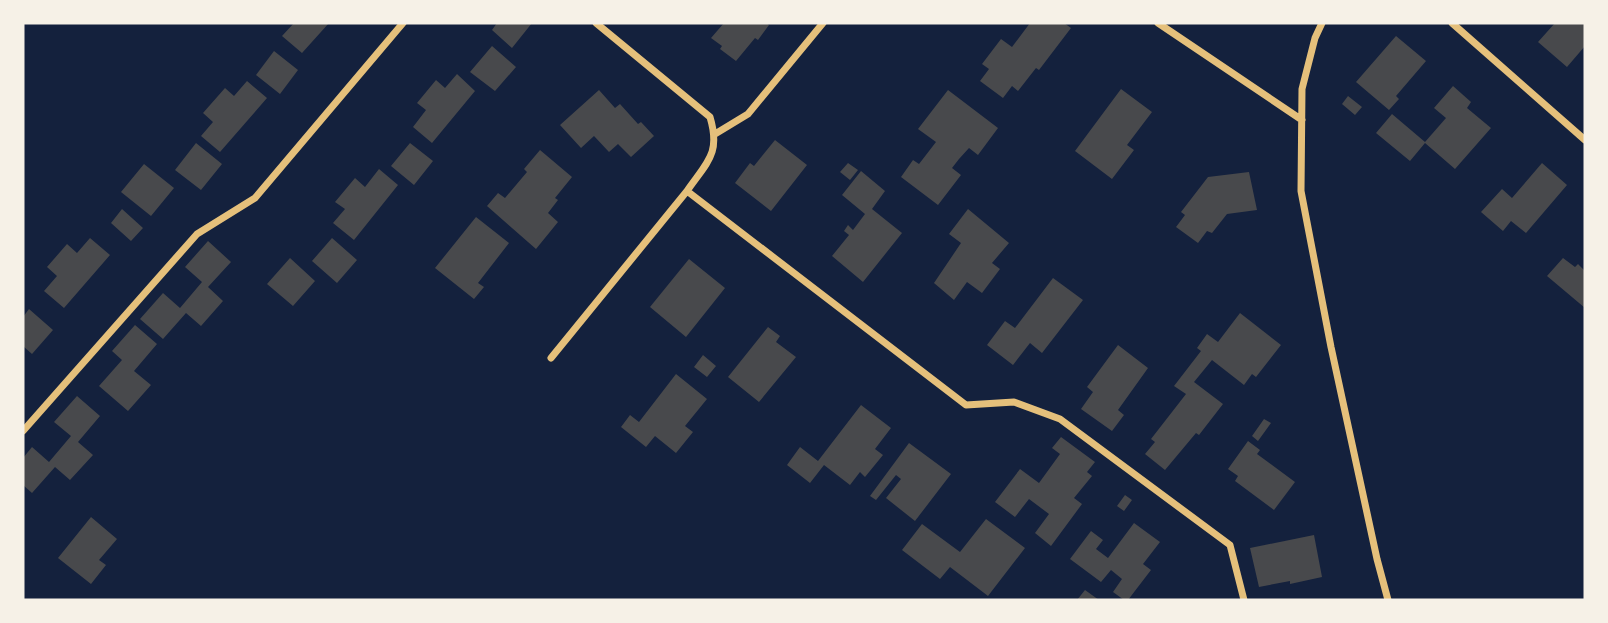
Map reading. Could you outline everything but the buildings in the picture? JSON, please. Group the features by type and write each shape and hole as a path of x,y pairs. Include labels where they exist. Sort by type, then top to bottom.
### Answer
{"street":[{"path":"23,431 197,234 256,198 403,23"},
{"path":"551,358 687,191 715,150 715,134 710,117 596,23"},
{"path":"715,134 748,114 823,23"},
{"path":"1158,23 1302,120"},
{"path":"1322,23 1315,38 1302,89 1301,191 1331,346 1388,600"},
{"path":"1452,23 1585,140"},
{"path":"687,191 966,405 1014,402 1060,419 1230,545 1244,600"}]}
